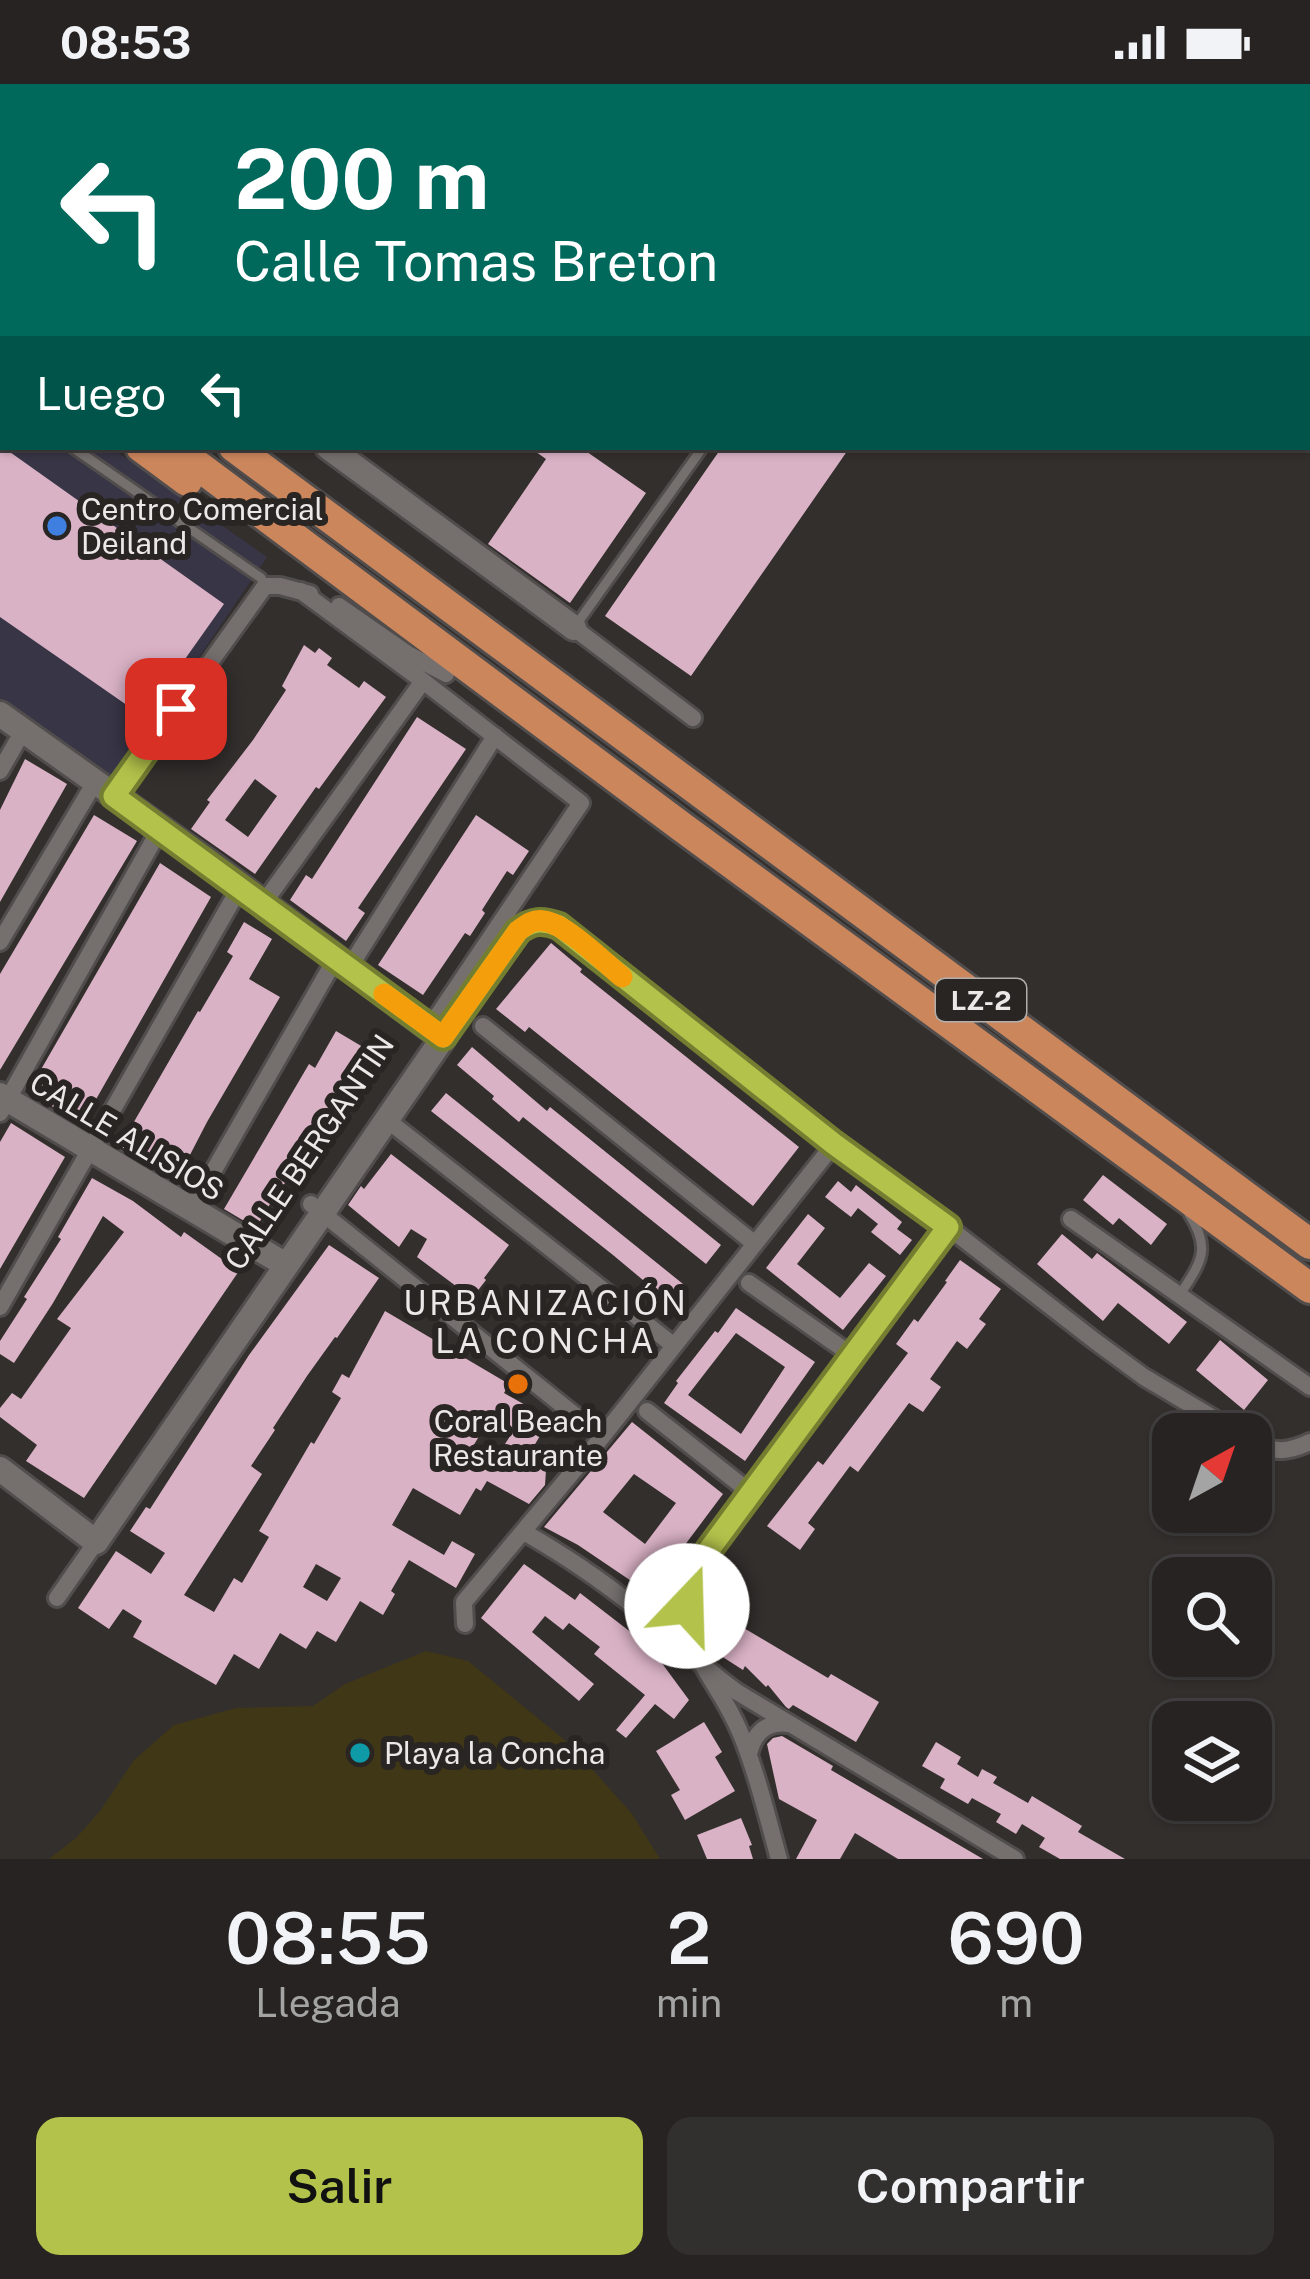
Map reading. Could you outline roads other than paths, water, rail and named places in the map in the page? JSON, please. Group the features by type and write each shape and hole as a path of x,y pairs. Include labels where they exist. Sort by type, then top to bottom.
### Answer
{"highway":[{"name":"LZ-2","path":"145,450 434,677 622,798 682,827"},
{"name":"LZ-2","path":"177,450 1310,1288"},
{"name":"LZ-2","path":"240,450 1310,1244"}],"street":[{"path":"344,452 693,718"},
{"path":"0,942 105,789 265,586 327,598 408,654 494,736 342,963 191,1210"},
{"path":"263,904 434,677"},
{"path":"0,714 436,1032 483,1027 754,1244"},
{"path":"0,771 23,731"},
{"name":"CALLE BERGANTIN","path":"90,1538 436,1032 580,803 494,736"},
{"path":"2,1103 160,829"},
{"path":"0,1307 240,886"},
{"path":"602,1437 317,1208 386,1120 436,1032 530,922 559,926 834,1144 1144,1377 1205,1413"},
{"path":"483,1027 479,995 484,979"},
{"name":"CALLE ALISIOS","path":"2,1103 280,1261"},
{"path":"386,1120 673,1346"},
{"path":"465,1624 464,1602 602,1437 834,1144"},
{"path":"1071,1219 1310,1387"},
{"path":"654,1623 948,1227"},
{"path":"749,1283 853,1356"},
{"path":"647,1411 751,1493"},
{"path":"1272,1451 1288,1452 1310,1442"},
{"path":"0,1469 90,1538 57,1598"},
{"path":"524,1532 578,1564 703,1668 1015,1859"},
{"path":"691,1574 687,1627 703,1668 737,1726 778,1859"},
{"path":"748,1755 762,1729 790,1724"}],"lane":[{"path":"76,450 261,578 265,586"},
{"path":"574,628 701,450"},
{"path":"1169,1184 1201,1233 1199,1262 1181,1293"}],"place":[{"name":"Centro Comercial Deiland","path":"57,526"},
{"name":"Coral Beach Restaurante","path":"518,1384"},
{"name":"Playa la Concha","path":"360,1753"}],"district":[{"name":"URBANIZACIÓN LA CONCHA","path":"546,1322"}]}
